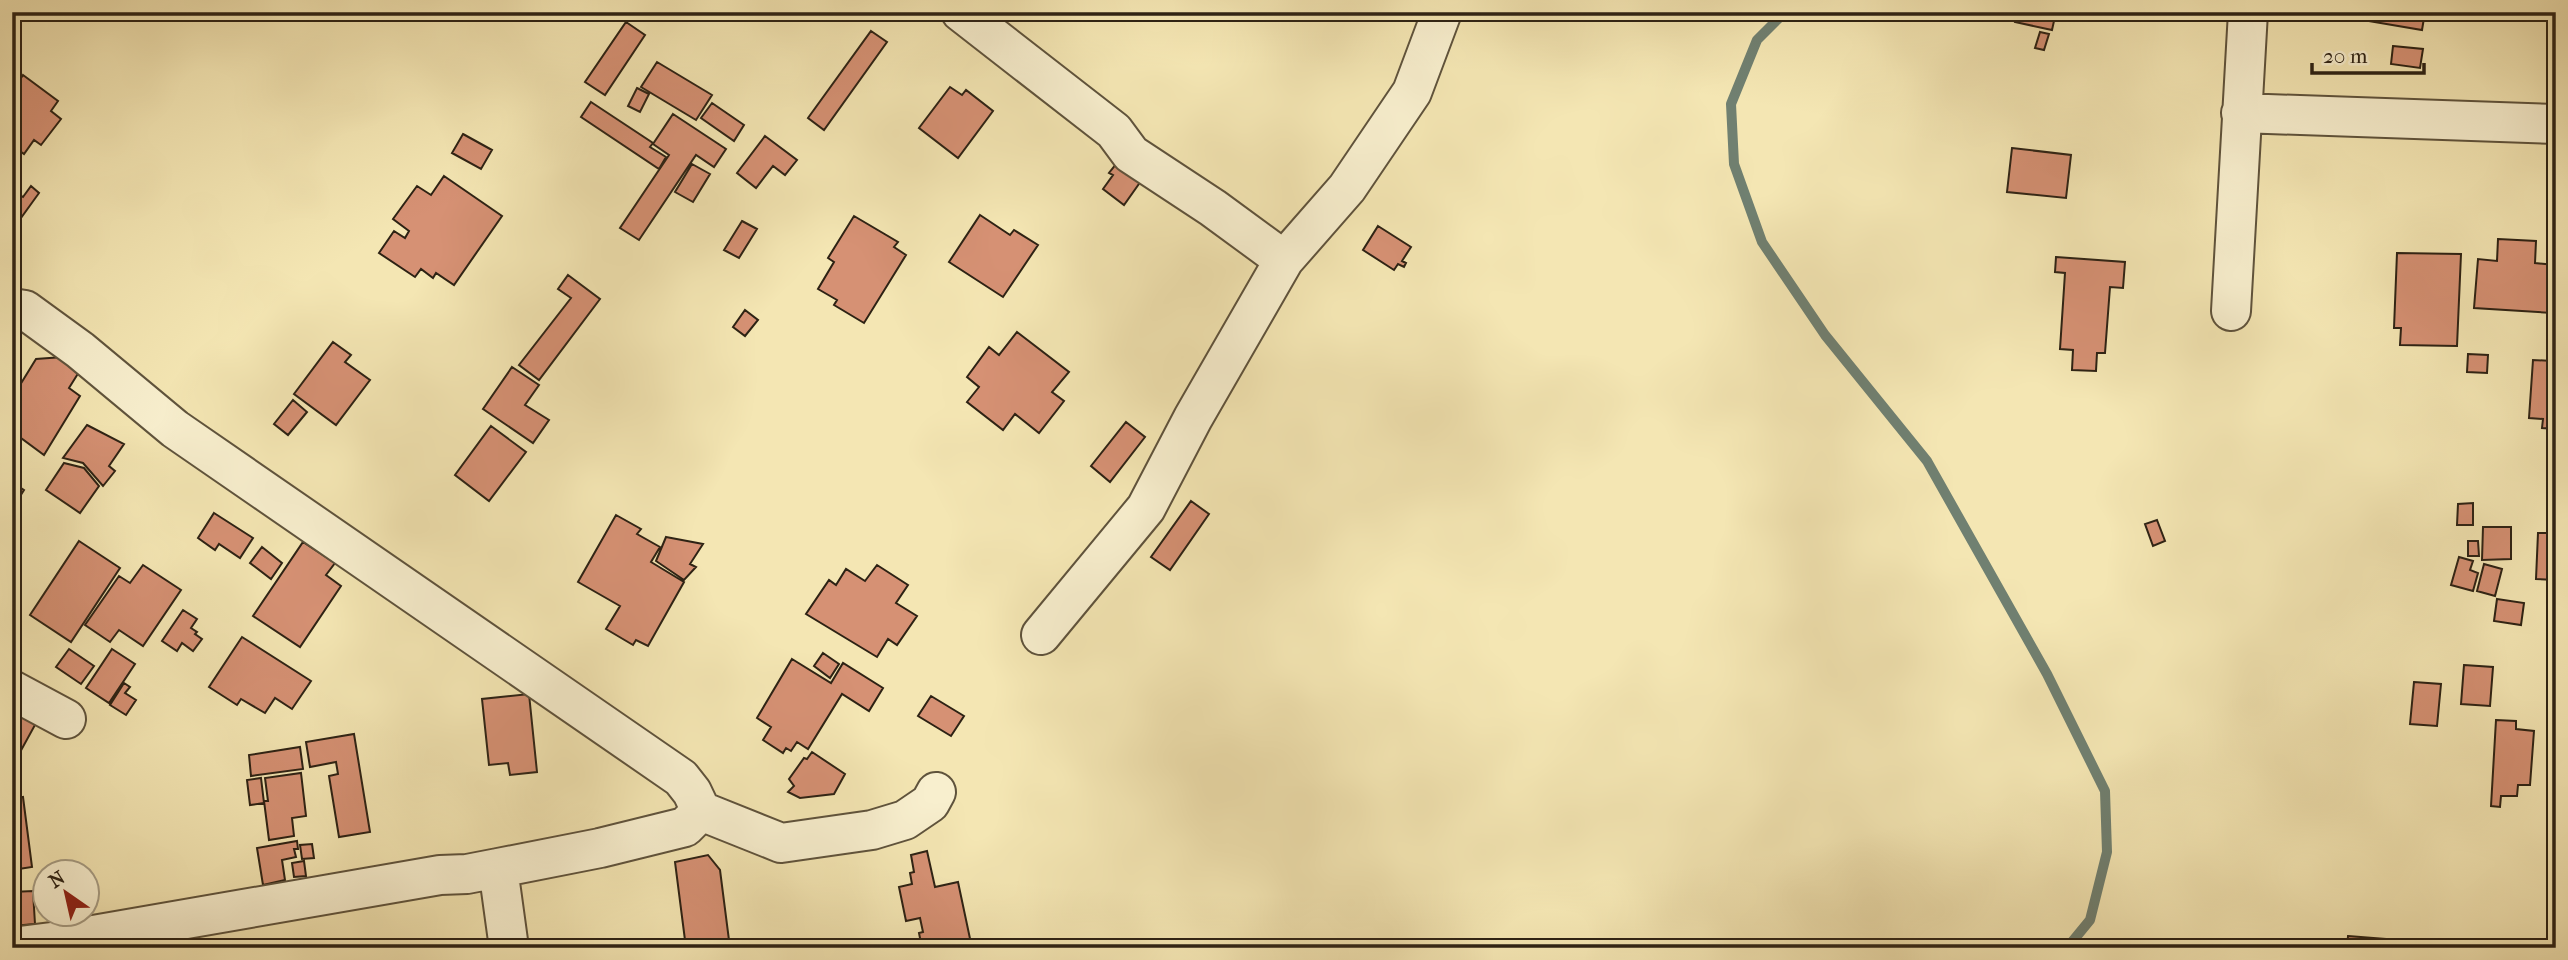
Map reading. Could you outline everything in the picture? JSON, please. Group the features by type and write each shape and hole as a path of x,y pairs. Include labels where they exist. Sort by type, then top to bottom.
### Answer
{"street":[{"path":"961,12 1114,131 1131,154 1213,208 1284,260"},
{"path":"1041,635 1146,508 1193,418 1284,260 1347,188 1412,92 1442,12"},
{"path":"2231,311 2248,12"},
{"path":"2241,113 2556,124"},
{"path":"12,308 24,310 80,350 175,429 681,778 701,811 781,843 872,830 905,820 930,803 936,792"},
{"path":"12,690 66,719"},
{"path":"12,947 440,875 467,874 600,848 685,827 701,811"},
{"path":"498,868 509,948"}],"building":[{"path":"2017,12 2056,12 2052,30 2015,22"},
{"path":"2333,12 2425,12 2422,30 2333,15"},
{"path":"626,22 645,35 605,95 585,82"},
{"path":"871,31 887,42 824,130 808,118"},
{"path":"2040,32 2049,34 2044,50 2035,48"},
{"path":"2393,46 2423,49 2420,68 2391,64"},
{"path":"657,62 712,95 696,120 641,87"},
{"path":"23,75 58,101 51,111 61,119 41,145 34,140 24,154 12,145 12,76 19,81"},
{"path":"950,87 962,95 966,90 993,111 958,158 919,128"},
{"path":"637,88 649,94 640,112 628,106"},
{"path":"591,102 653,143 650,147 666,157 659,169 581,117"},
{"path":"712,103 744,125 734,141 701,118"},
{"path":"673,114 726,149 714,167 696,155 639,240 620,228 669,155 653,144"},
{"path":"463,134 492,150 481,169 452,153"},
{"path":"765,136 797,160 785,175 773,166 756,188 737,173"},
{"path":"2012,148 2071,155 2066,198 2007,192"},
{"path":"1117,163 1141,181 1124,205 1103,189 1113,175 1109,173"},
{"path":"692,164 710,174 693,202 675,192"},
{"path":"444,176 502,216 454,285 436,273 433,278 421,269 415,277 379,253 394,231 405,238 409,231 393,219 417,186 431,195"},
{"path":"31,186 39,193 13,229 12,190 23,197"},
{"path":"980,215 1010,235 1014,230 1038,245 1003,297 949,262"},
{"path":"854,216 898,242 894,247 906,255 864,323 834,305 837,300 818,289 834,262 828,258"},
{"path":"742,221 757,229 739,258 724,250"},
{"path":"1378,226 1411,247 1402,261 1406,263 1404,267 1398,264 1394,270 1363,250"},
{"path":"2498,239 2536,241 2535,263 2555,265 2552,313 2474,308 2478,259 2497,261"},
{"path":"2397,253 2461,254 2457,346 2400,345 2401,328 2394,328"},
{"path":"2056,257 2125,262 2123,288 2110,287 2105,353 2097,353 2096,371 2072,370 2073,350 2060,349 2065,273 2055,272"},
{"path":"568,275 600,299 539,380 519,365 571,298 558,289"},
{"path":"745,310 758,320 745,336 733,327"},
{"path":"1017,332 1069,372 1052,392 1064,401 1039,433 1015,414 1003,430 967,402 979,387 967,377 989,347 999,355"},
{"path":"333,342 351,355 345,362 370,380 336,425 294,394"},
{"path":"2553,347 2556,347 2556,429 2542,428 2543,419 2529,418 2533,360 2552,361"},
{"path":"2468,354 2488,355 2487,373 2467,372"},
{"path":"63,357 79,372 69,388 80,396 44,455 17,435 19,428 12,424 12,398 36,359"},
{"path":"512,367 539,385 525,405 549,420 533,443 483,409"},
{"path":"293,400 307,412 288,435 274,424"},
{"path":"1126,422 1145,437 1110,482 1091,466"},
{"path":"87,425 124,444 109,466 115,471 103,486 83,463 63,458"},
{"path":"491,426 526,452 489,501 455,475"},
{"path":"64,463 84,468 99,486 80,513 46,490"},
{"path":"12,482 24,490 12,509"},
{"path":"1191,501 1209,514 1170,570 1151,557"},
{"path":"2473,503 2473,525 2457,525 2458,504"},
{"path":"214,513 253,538 240,558 219,544 215,550 198,538"},
{"path":"616,515 641,529 637,534 660,547 651,562 684,582 648,646 636,640 633,645 606,629 620,606 578,582"},
{"path":"2157,520 2165,541 2153,546 2145,524"},
{"path":"2483,527 2511,527 2511,559 2482,560"},
{"path":"2538,533 2556,533 2556,580 2536,579"},
{"path":"666,537 703,544 690,564 696,567 684,580 656,561"},
{"path":"79,541 120,568 71,642 30,615"},
{"path":"2468,541 2478,541 2479,556 2468,556"},
{"path":"303,542 335,563 326,575 341,586 300,647 253,616"},
{"path":"262,547 282,563 271,579 250,563"},
{"path":"2459,557 2473,561 2470,570 2478,573 2473,591 2451,585"},
{"path":"2484,564 2502,569 2495,596 2477,591"},
{"path":"143,565 181,590 143,646 119,630 110,642 85,625 119,576 130,583"},
{"path":"877,565 908,585 896,603 917,616 897,645 888,639 877,657 806,614 829,580 836,585 846,569 865,581"},
{"path":"2497,599 2524,603 2521,625 2494,621"},
{"path":"183,610 197,619 191,628 202,639 193,651 182,643 177,651 162,641"},
{"path":"242,637 311,681 292,709 275,698 265,713 241,699 237,705 209,687"},
{"path":"69,649 94,666 81,684 56,667"},
{"path":"112,649 135,664 109,703 86,688"},
{"path":"823,653 839,664 830,678 814,666"},
{"path":"792,659 831,683 843,663 883,688 869,711 842,694 808,749 797,742 791,751 786,748 783,753 763,740 771,727 757,718"},
{"path":"2464,665 2493,667 2490,706 2461,704"},
{"path":"2414,682 2441,684 2437,726 2410,724"},
{"path":"124,683 130,687 125,693 136,700 126,715 110,705"},
{"path":"529,694 537,772 510,775 508,763 489,765 482,699"},
{"path":"931,696 964,716 951,736 918,716"},
{"path":"12,699 41,714 13,765 12,764"},
{"path":"2496,720 2516,721 2516,729 2534,731 2530,785 2518,785 2517,796 2501,796 2500,807 2491,806"},
{"path":"354,734 370,832 339,837 329,776 338,774 336,762 310,767 306,742"},
{"path":"300,747 303,769 251,776 249,755"},
{"path":"812,752 845,774 834,794 800,798 788,792 794,786 789,779 804,758 807,759"},
{"path":"301,773 306,816 292,818 294,836 269,840 264,801 268,801 265,778"},
{"path":"261,778 264,803 250,805 247,780"},
{"path":"23,797 32,867 12,870 12,799"},
{"path":"297,841 298,849 294,849 296,857 282,860 285,880 263,885 257,848"},
{"path":"312,844 314,858 302,859 300,845"},
{"path":"927,851 935,887 958,882 972,948 927,948 925,942 921,943 919,933 923,932 920,918 906,921 899,887 912,884 910,873 914,872 911,855"},
{"path":"708,855 720,870 730,948 686,948 675,862"},
{"path":"304,861 306,876 294,877 292,863"},
{"path":"32,891 32,924 12,926 12,892"},
{"path":"2348,936 2398,940 2398,948 2347,948"}],"waterway":[{"path":"1785,12 1757,40 1731,104 1734,164 1762,242 1825,335 1927,461 2047,674 2105,791 2107,852 2090,920 2067,948"}]}
